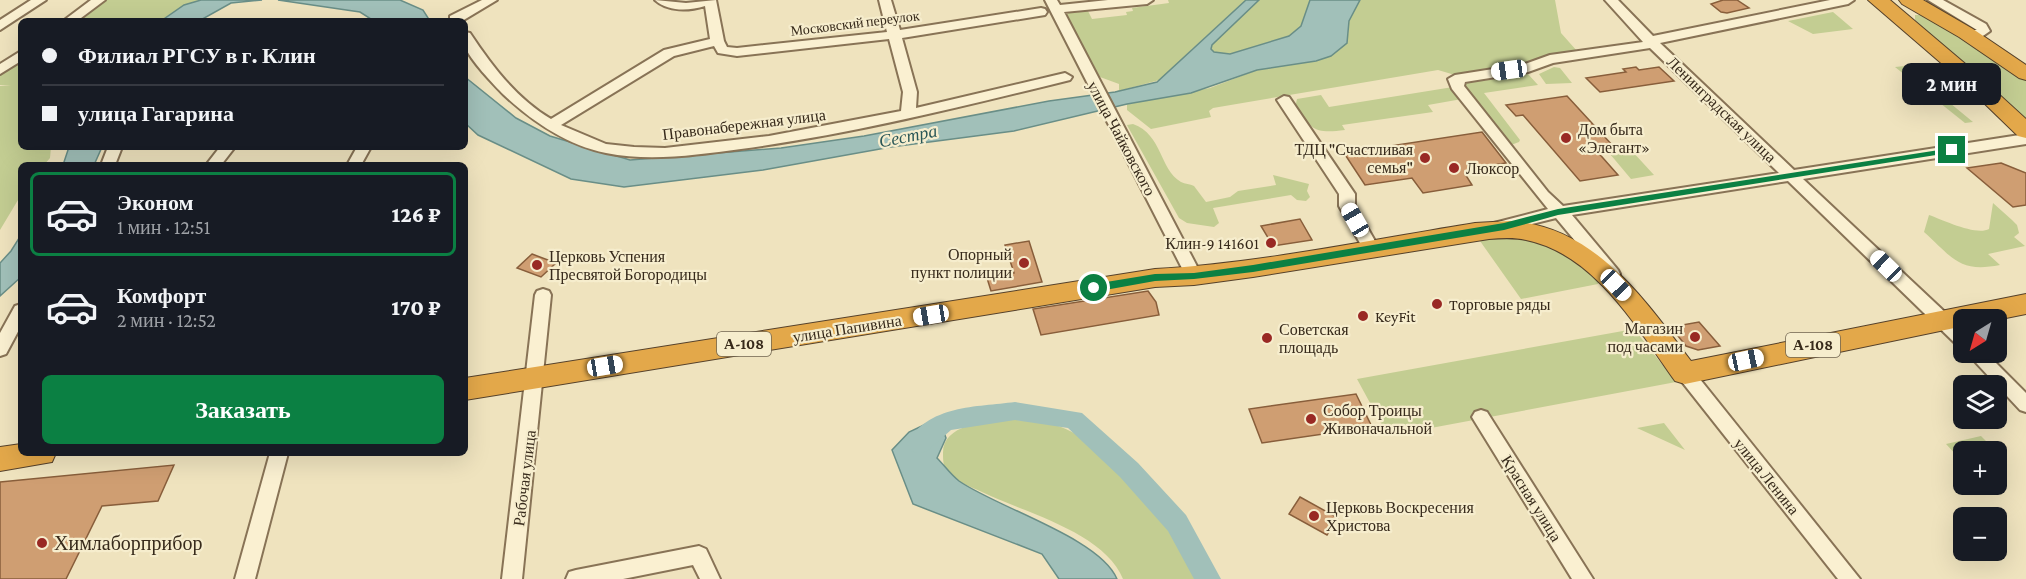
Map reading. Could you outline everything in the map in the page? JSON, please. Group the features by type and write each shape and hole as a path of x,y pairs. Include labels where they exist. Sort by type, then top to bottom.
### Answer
{"highway":[{"path":"1878,0 1904,9 1969,77 2026,131"},
{"path":"1904,9 1900,11 1907,6 1931,5 1966,33 2026,74"},
{"name":"А-108","path":"1194,276 1475,231 1506,229 1530,232 1576,252 1592,262 1630,301 1685,373 1942,319 2026,304"},
{"name":"улица Папивина","path":"468,388 1155,278 1194,276"},
{"path":"0,459 21,456"}],"street":[{"path":"0,26 40,0"},
{"path":"73,18 99,0"},
{"path":"459,18 491,0"},
{"path":"550,125 669,53 717,41 710,0 692,8 677,7 661,0"},
{"path":"885,0 910,92 909,114"},
{"name":"Московский переулок","path":"717,41 723,50 737,52 894,35 1049,7 1147,0"},
{"name":"Ленинградская улица","path":"1611,0 1652,43 1953,330"},
{"path":"1630,301 1600,258 1569,221 1556,211 1457,86 1459,83 1455,79 1528,68 1550,59 1652,43 1657,39 1848,0"},
{"name":"улица Чайковского","path":"1049,7 1113,119 1194,276"},
{"name":"Правонабережная улица","path":"468,41 479,59 521,105 550,125 602,147 645,154 792,139 870,124 1065,77"},
{"path":"0,70 18,57"},
{"path":"1284,100 1347,194 1349,199 1347,207 1371,248"},
{"path":"1475,231 1504,227 1556,211 2026,139"},
{"path":"216,162 226,150"},
{"path":"1556,211 1553,224 1556,232 1576,252"},
{"name":"Рабочая улица","path":"512,579 543,295"},
{"path":"0,349 18,316"},
{"path":"1985,363 2026,405"},
{"name":"улица Ленина","path":"1685,373 1850,579"},
{"name":"Красная улица","path":"1481,417 1583,579"},
{"path":"245,579 278,456"},
{"path":"576,579 699,555 710,579"}],"green space":[{"path":"95,0 203,0 170,18 72,18"},
{"path":"1168,0 1246,0 1163,79 1115,92 1119,90 1119,84 1100,77 1066,15 1088,11 1092,19 1127,15 1126,12 1133,11 1132,8 1169,3"},
{"path":"1259,0 1310,0 1301,26 1289,36 1230,54 1214,52 1211,49 1212,45"},
{"path":"1360,0 1555,0 1561,33 1577,51 1546,56 1524,65 1455,75 1438,70 1213,108 1209,111 1211,117 1151,129 1127,110 1127,104 1210,88 1257,70 1316,61 1348,36 1349,21"},
{"path":"1833,12 1853,29 1813,34 1788,21"},
{"path":"1915,15 1923,15 2026,77 2026,123 1915,20"},
{"path":"18,55 18,150 51,150 50,158 47,162 18,162 18,200 0,230 0,86 11,86 0,85 0,70"},
{"path":"1905,66 1973,122 1965,123 1895,67"},
{"path":"1554,67 1560,68 1572,83 1546,84 1539,74"},
{"path":"1528,74 1538,85 1484,93 1520,140 1511,145 1465,85"},
{"path":"1453,87 1462,99 1428,105 1433,112 1342,125 1345,130 1315,129 1295,108 1297,99 1321,95 1329,107"},
{"path":"1133,124 1150,136 1174,176 1181,182 1194,186 1206,202 1230,197 1238,191 1276,185 1273,175 1309,184 1307,191 1310,197 1306,201 1297,200 1291,195 1213,208 1219,223 1214,227 1187,223 1179,218 1127,125"},
{"path":"1632,151 1654,175 1631,179 1610,154"},
{"path":"1993,203 2017,225 2019,233 2014,237 2025,246 1988,254 2000,265 1975,267 1966,265 1950,256 1924,232 1929,215 1968,229 1983,231 1989,229"},
{"path":"1510,236 1559,248 1599,280 1598,284 1521,299 1480,241 1482,238"},
{"path":"1634,329 1676,382 1388,436 1357,379"},
{"path":"1005,420 1026,420 1061,427 1091,444 1107,457 1166,520 1198,579 1123,579 1113,563 1081,536 968,486 950,475 945,467 943,455 945,443 950,436 966,426"},
{"path":"1664,423 1685,450 1637,428"},
{"path":"1981,436 1986,441 1959,441"},
{"path":"1953,442 1953,452 1946,444"}],"water":[{"path":"201,0 262,0 231,3 204,18 165,18 184,5"},
{"path":"278,0 400,0 423,10 428,18 369,18 360,12"},
{"path":"1246,0 1259,0 1212,45 1211,49 1214,52 1230,54 1289,36 1301,26 1310,0 1360,0 1349,21 1347,43 1331,56 1316,61 1257,70 1191,93 1127,104 1014,131 891,147 763,170 624,187 571,179 478,135 468,126 468,79 516,118 550,136 630,160 781,148 864,136 1049,101 1115,92 1157,82"},
{"path":"68,150 101,150 95,162 64,162"},
{"path":"18,240 18,280 0,296 0,263"},
{"path":"928,423 940,427 946,438 937,458 956,479 1091,550 1107,564 1117,579 1059,579 1042,554 913,504 892,450 909,432"}],"building":[{"path":"1723,0 1737,0 1749,8 1727,13 1721,12 1711,4"},
{"path":"1636,67 1639,70 1659,67 1674,81 1600,92 1586,78 1626,72 1623,69"},
{"name":"Дом быта «Элегант»","path":"1567,96 1613,146 1595,149 1618,175 1580,181 1523,115 1516,116 1506,105"},
{"name":"ТДЦ \"Счастливая семья\"","path":"1482,132 1506,163 1474,168 1478,173 1465,174 1472,185 1423,193 1412,178 1365,185 1344,153"},
{"path":"2001,163 2026,173 2026,205 2013,207 1967,168"},
{"path":"1300,219 1312,240 1273,246 1261,226"},
{"name":"Опорный пункт полиции","path":"1029,241 1042,282 991,291 987,278 1014,273 1005,245"},
{"name":"Церковь Успения Пресвятой Богородицы","path":"532,254 556,263 541,277 517,268"},
{"path":"1148,291 1156,302 1159,315 1041,335 1033,309"},
{"name":"Магазин под часами","path":"1699,322 1720,346 1698,350 1686,346 1671,327"},
{"name":"Собор Троицы Живоначальной","path":"1356,394 1372,427 1262,443 1249,409"},
{"name":"Химлаборприбор","path":"174,465 158,501 102,506 66,579 0,579 0,482"},
{"name":"Церковь Воскресения Христова","path":"1300,497 1338,518 1327,535 1289,514"}],"waterway":[{"name":"Сестра","path":"919,444 945,421 1015,411 1074,420 1129,470 1177,523 1208,579"}],"place":[{"name":"Дом быта «Элегант»","path":"1566,138"},
{"name":"ТДЦ \"Счастливая семья\"","path":"1425,158"},
{"name":"Люксор","path":"1454,168"},
{"name":"Клин-9 141601","path":"1271,243"},
{"name":"Опорный пункт полиции","path":"1024,263"},
{"name":"Церковь Успения Пресвятой Богородицы","path":"537,265"},
{"name":"Tорговые ряды","path":"1437,304"},
{"name":"KeyFit","path":"1363,316"},
{"name":"Магазин под часами","path":"1695,337"},
{"name":"Советская площадь","path":"1267,338"},
{"name":"Собор Троицы Живоначальной","path":"1311,419"},
{"name":"Церковь Воскресения Христова","path":"1314,516"},
{"name":"Химлаборприбор","path":"42,543"}],"route":[{"path":"1094,288 1155,278 1194,276 1253,268 1504,227 1558,212 1952,150"}]}
